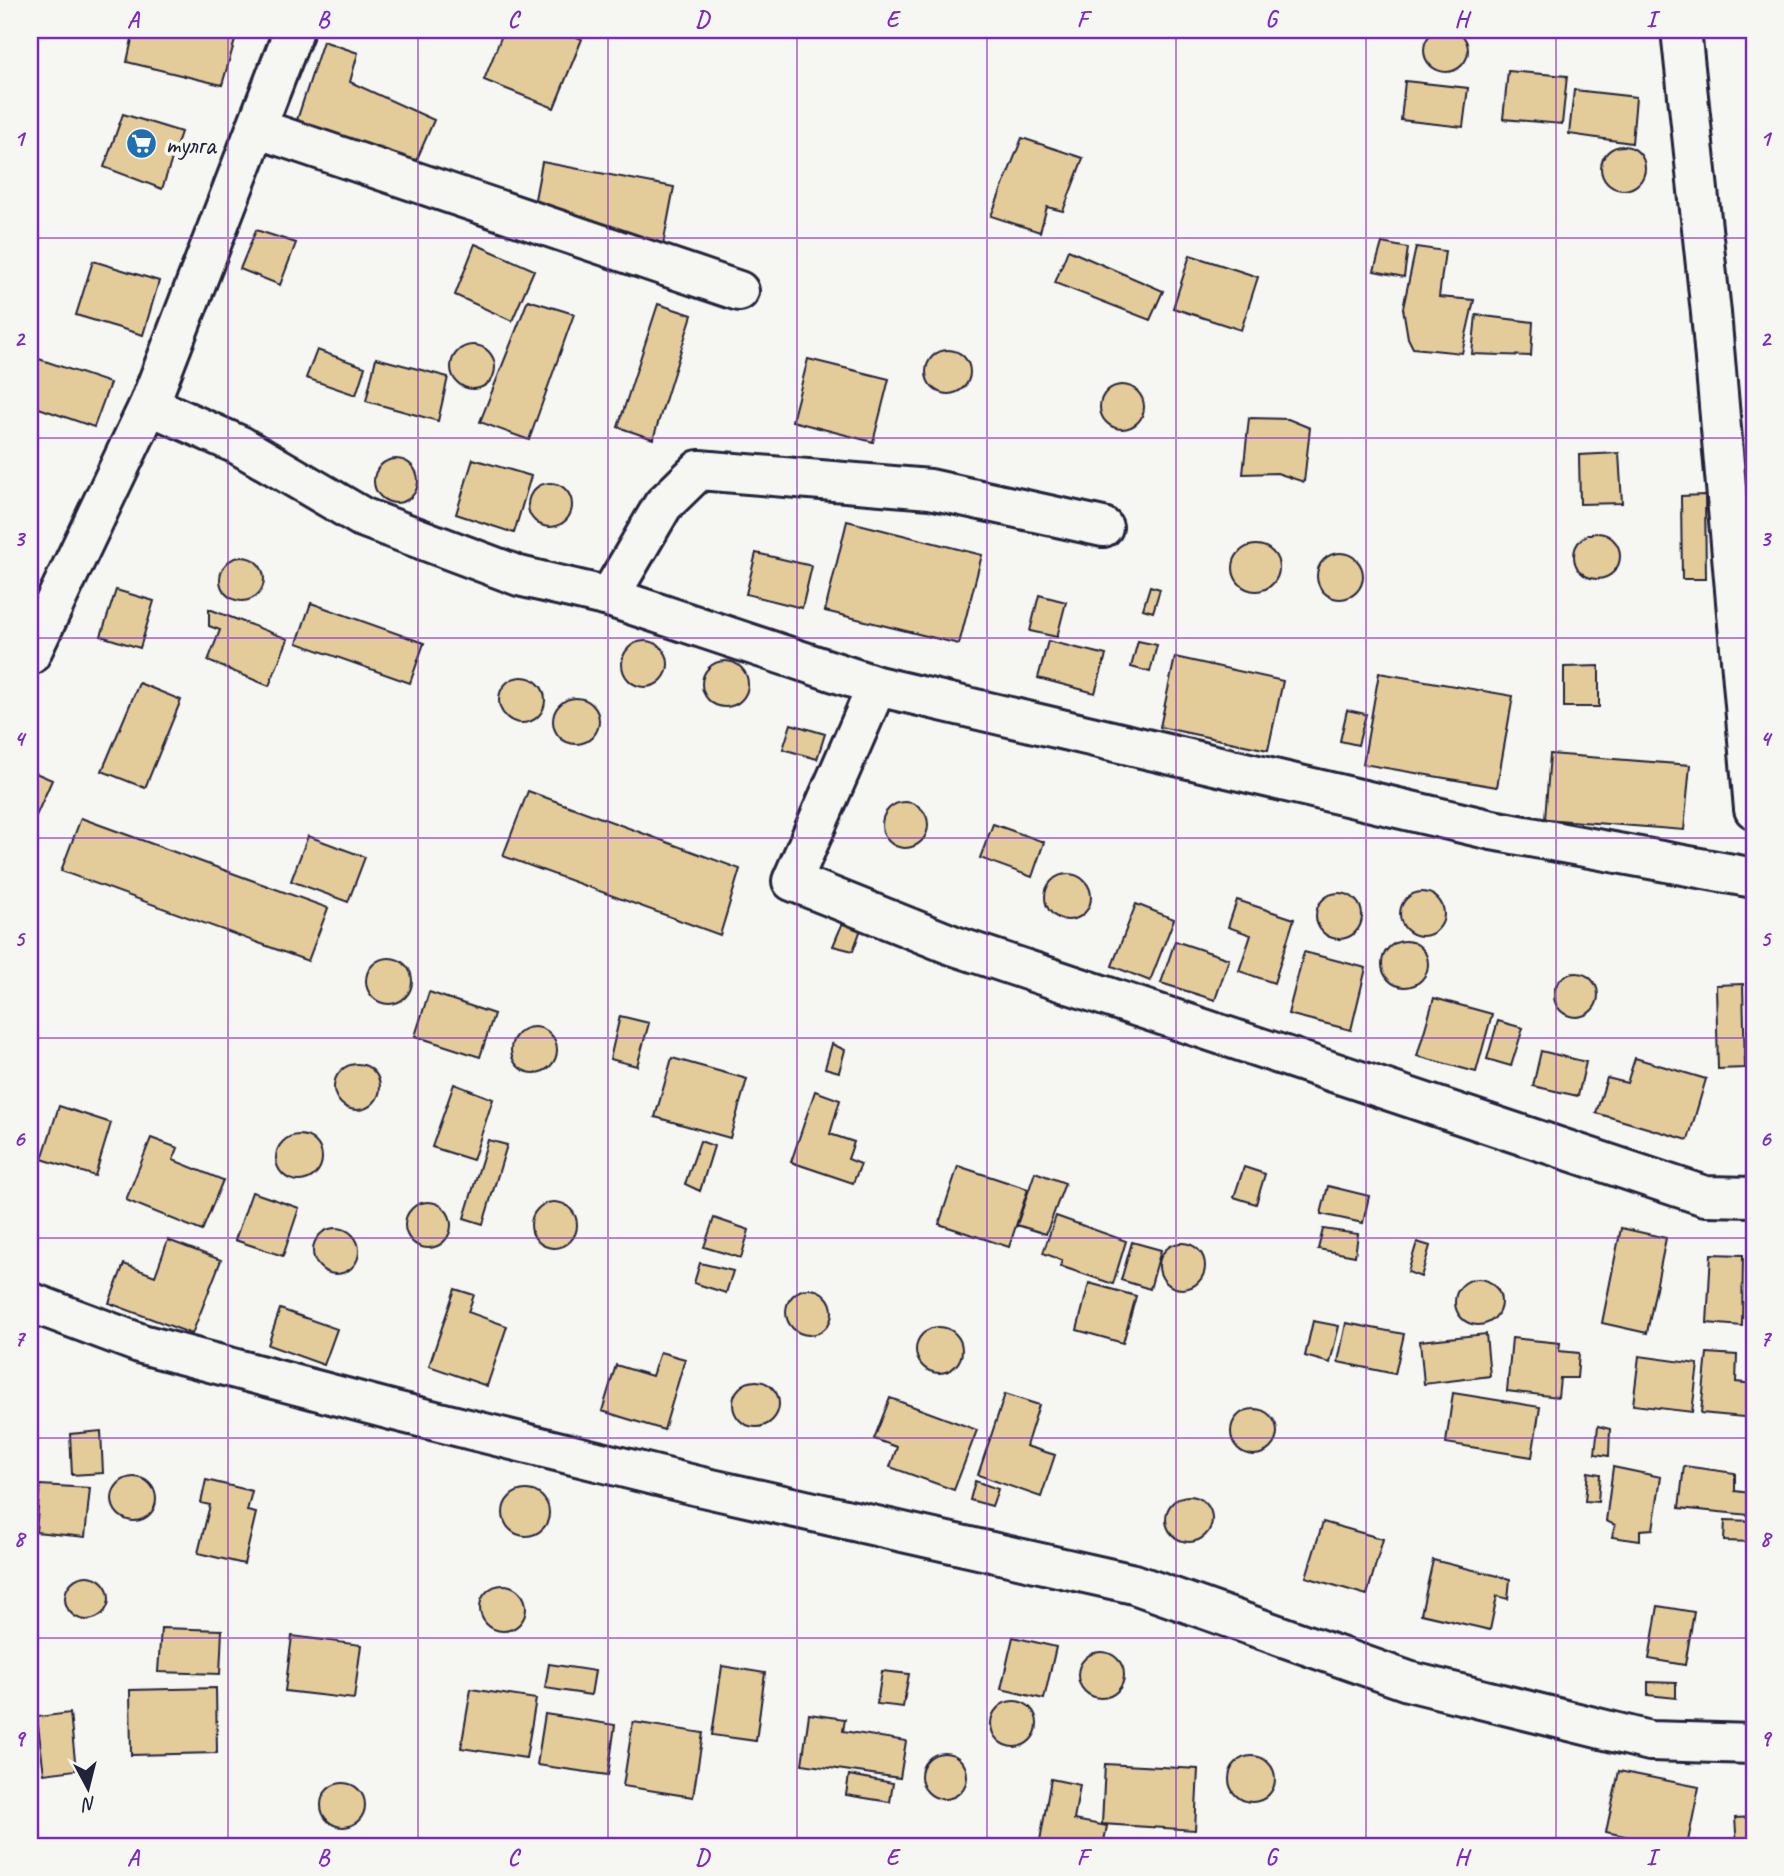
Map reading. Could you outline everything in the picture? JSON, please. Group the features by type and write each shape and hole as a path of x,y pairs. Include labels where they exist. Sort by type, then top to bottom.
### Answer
{"street":[{"path":"30,655 149,405 294,30"},
{"path":"1681,30 1711,313 1754,809"},
{"path":"256,128 739,291"},
{"path":"149,405 239,445 362,517 519,576 609,597 877,686 1492,830 1754,878"},
{"path":"609,597 663,505 699,470 930,489 1103,527"},
{"path":"877,686 792,881 952,945 1704,1196 1754,1197"},
{"path":"30,1302 142,1344 394,1411 698,1486 1134,1584 1408,1681 1650,1741 1754,1744"}],"building":[{"path":"1446,28 1462,34 1468,50 1462,66 1446,72 1430,66 1424,50 1430,34"},
{"path":"134,30 238,30 222,85 127,62"},
{"path":"504,30 557,30 582,39 554,108 484,80"},
{"path":"323,41 358,53 350,82 434,120 414,166 297,120"},
{"path":"1508,71 1567,76 1562,124 1503,119"},
{"path":"1405,81 1468,88 1463,127 1401,120"},
{"path":"1574,90 1636,97 1632,143 1569,134"},
{"path":"123,114 181,132 162,189 104,167"},
{"path":"1022,138 1083,158 1063,211 1047,207 1040,232 991,216"},
{"path":"1623,146 1632,147 1639,152 1644,159 1644,177 1639,184 1632,189 1623,190 1614,189 1607,184 1602,177 1601,168 1602,159 1607,152 1614,147"},
{"path":"542,162 674,187 662,250 530,226"},
{"path":"30,207 35,221 30,235"},
{"path":"256,230 296,243 280,285 240,269"},
{"path":"1382,243 1408,248 1404,277 1374,271"},
{"path":"475,244 534,270 512,321 455,295"},
{"path":"1416,247 1445,251 1439,297 1474,300 1462,353 1413,348 1408,338 1403,308"},
{"path":"1068,250 1163,291 1150,320 1055,283"},
{"path":"1190,255 1258,277 1241,330 1173,308"},
{"path":"93,261 159,281 143,335 76,315"},
{"path":"528,300 574,314 529,440 480,422"},
{"path":"658,304 692,315 653,439 618,427"},
{"path":"1476,315 1533,322 1531,356 1472,354"},
{"path":"473,345 482,346 489,351 494,358 494,376 489,383 482,388 473,389 464,388 457,383 452,376 451,367 452,358 457,351 464,346"},
{"path":"317,350 365,367 356,395 306,378"},
{"path":"948,350 957,351 964,356 969,363 969,381 964,388 957,393 948,394 939,393 932,388 927,381 926,372 927,363 932,356 939,351"},
{"path":"30,356 110,383 94,427 30,405"},
{"path":"376,358 448,377 438,421 366,401"},
{"path":"808,359 889,379 873,442 792,421"},
{"path":"1122,385 1131,386 1138,391 1143,398 1143,416 1138,423 1131,428 1122,429 1113,428 1106,423 1101,416 1100,407 1101,398 1106,391 1113,386"},
{"path":"1249,418 1288,419 1310,428 1304,482 1277,473 1243,474"},
{"path":"1619,453 1622,503 1580,504 1579,455"},
{"path":"396,459 405,460 412,465 417,472 417,490 412,497 405,502 396,503 387,502 380,497 375,490 374,481 375,472 380,465 387,460"},
{"path":"473,459 531,476 514,533 456,514"},
{"path":"550,483 559,484 566,489 571,496 571,514 566,521 559,526 550,527 541,526 534,521 529,514 528,505 529,496 534,489 541,484"},
{"path":"1705,495 1706,579 1682,579 1681,496"},
{"path":"847,521 982,555 959,644 825,611"},
{"path":"1597,533 1613,540 1620,556 1613,572 1597,579 1581,572 1574,556 1581,540"},
{"path":"1256,545 1272,552 1279,568 1272,584 1256,591 1240,584 1233,568 1240,552"},
{"path":"756,553 812,566 802,608 746,594"},
{"path":"1340,553 1356,560 1363,576 1356,592 1340,599 1324,592 1317,576 1324,560"},
{"path":"242,557 251,558 258,563 263,570 263,588 258,595 251,600 242,601 233,600 226,595 221,588 220,579 221,570 226,563 233,558"},
{"path":"1150,586 1160,589 1153,612 1143,609"},
{"path":"116,590 154,601 140,648 101,636"},
{"path":"1039,595 1066,602 1057,637 1030,631"},
{"path":"311,603 424,643 410,683 297,643"},
{"path":"209,609 288,639 269,686 208,661 220,630 209,626"},
{"path":"645,641 661,648 668,664 661,680 645,687 629,680 622,664 629,648"},
{"path":"1048,641 1106,655 1095,693 1038,678"},
{"path":"1138,641 1157,645 1150,672 1131,667"},
{"path":"1175,657 1283,681 1268,750 1160,727"},
{"path":"725,661 741,668 748,684 741,700 725,707 709,700 702,684 709,668"},
{"path":"1599,666 1599,707 1564,707 1564,667"},
{"path":"1379,673 1513,696 1497,787 1363,764"},
{"path":"522,677 538,684 545,700 538,716 522,723 506,716 499,700 506,684"},
{"path":"139,683 181,700 145,788 102,771"},
{"path":"576,698 592,705 599,721 592,737 576,744 560,737 553,721 560,705"},
{"path":"1347,710 1366,714 1358,745 1340,741"},
{"path":"791,724 825,734 817,759 783,749"},
{"path":"1550,754 1690,765 1684,830 1545,819"},
{"path":"31,771 52,780 32,825 30,824"},
{"path":"528,791 740,869 720,935 503,856"},
{"path":"905,802 921,809 928,825 921,841 905,848 889,841 882,825 889,809"},
{"path":"81,818 328,908 308,961 61,871"},
{"path":"993,824 1044,842 1032,877 980,858"},
{"path":"308,836 365,857 348,902 291,881"},
{"path":"1068,874 1084,881 1091,897 1084,913 1068,920 1052,913 1045,897 1052,881"},
{"path":"1422,892 1431,893 1438,898 1443,905 1443,923 1438,930 1431,935 1422,936 1413,935 1406,930 1401,923 1400,914 1401,905 1406,898 1413,893"},
{"path":"1339,893 1355,900 1362,916 1355,932 1339,939 1323,932 1316,916 1323,900"},
{"path":"1237,900 1294,919 1274,983 1239,971 1251,935 1228,927"},
{"path":"1136,904 1174,919 1150,981 1112,966"},
{"path":"843,922 861,929 853,951 833,946"},
{"path":"1175,941 1229,959 1215,1000 1161,983"},
{"path":"1405,941 1421,948 1428,964 1421,980 1405,987 1389,980 1382,964 1389,948"},
{"path":"1304,952 1366,968 1351,1030 1288,1014"},
{"path":"389,958 405,965 412,981 405,997 389,1004 373,997 366,981 373,965"},
{"path":"1576,973 1585,974 1592,979 1597,986 1597,1004 1592,1011 1585,1016 1576,1017 1567,1016 1560,1011 1555,1004 1554,995 1555,986 1560,979 1567,974"},
{"path":"1743,984 1745,1068 1718,1069 1716,985"},
{"path":"429,992 494,1014 480,1057 415,1036"},
{"path":"1434,998 1492,1014 1476,1072 1417,1056"},
{"path":"620,1016 649,1023 637,1066 610,1059"},
{"path":"1498,1021 1523,1028 1511,1066 1487,1059"},
{"path":"534,1027 543,1028 550,1034 556,1041 556,1059 550,1066 543,1072 534,1073 525,1072 518,1066 512,1059 511,1050 512,1041 518,1034 525,1028"},
{"path":"832,1044 845,1050 839,1072 825,1068"},
{"path":"1541,1051 1586,1062 1578,1096 1533,1086"},
{"path":"672,1058 747,1079 730,1138 655,1117"},
{"path":"1635,1058 1706,1079 1688,1140 1596,1113 1607,1078 1627,1083"},
{"path":"357,1064 373,1071 380,1087 373,1103 357,1110 341,1103 334,1087 341,1071"},
{"path":"454,1084 493,1099 473,1160 432,1147"},
{"path":"815,1091 840,1100 830,1134 854,1142 848,1159 861,1164 853,1183 791,1162"},
{"path":"59,1106 111,1123 95,1176 42,1159"},
{"path":"299,1135 315,1142 322,1158 315,1174 299,1181 283,1174 276,1158 283,1142"},
{"path":"151,1138 178,1148 173,1160 223,1180 202,1231 126,1200"},
{"path":"488,1140 507,1145 483,1224 464,1218"},
{"path":"700,1141 714,1146 700,1191 685,1184"},
{"path":"958,1166 1028,1189 1009,1247 939,1224"},
{"path":"1244,1167 1265,1174 1256,1204 1234,1197"},
{"path":"1035,1172 1065,1183 1046,1234 1017,1225"},
{"path":"1328,1186 1369,1196 1363,1223 1321,1214"},
{"path":"252,1192 299,1208 283,1256 235,1240"},
{"path":"428,1202 444,1209 451,1225 444,1241 428,1248 412,1241 405,1225 412,1209"},
{"path":"554,1202 570,1209 577,1225 570,1241 554,1248 538,1241 531,1225 538,1209"},
{"path":"1056,1216 1126,1241 1113,1284 1060,1266 1062,1260 1043,1253"},
{"path":"714,1218 749,1230 741,1258 704,1247"},
{"path":"336,1228 352,1235 359,1251 352,1267 336,1274 320,1267 313,1251 320,1235"},
{"path":"1621,1228 1666,1238 1647,1333 1602,1323"},
{"path":"1323,1229 1358,1234 1355,1256 1318,1249"},
{"path":"168,1240 221,1260 192,1334 109,1303 124,1264 155,1276"},
{"path":"1132,1242 1161,1250 1150,1289 1121,1280"},
{"path":"1417,1242 1430,1246 1421,1277 1408,1272"},
{"path":"1182,1243 1198,1250 1205,1266 1198,1282 1182,1289 1166,1282 1159,1266 1166,1250"},
{"path":"1711,1254 1743,1255 1742,1326 1707,1323"},
{"path":"700,1263 733,1271 726,1293 694,1283"},
{"path":"1478,1279 1494,1286 1501,1302 1494,1318 1478,1325 1462,1318 1455,1302 1462,1286"},
{"path":"1089,1283 1136,1296 1123,1343 1077,1330"},
{"path":"455,1289 474,1295 468,1312 507,1326 487,1386 429,1366"},
{"path":"809,1289 825,1296 832,1312 825,1328 809,1335 793,1328 786,1312 793,1296"},
{"path":"280,1309 337,1329 324,1365 268,1345"},
{"path":"1313,1321 1339,1326 1330,1363 1305,1356"},
{"path":"1346,1323 1404,1334 1395,1374 1338,1362"},
{"path":"939,1327 955,1334 962,1350 955,1366 939,1373 923,1366 916,1350 923,1334"},
{"path":"1486,1334 1490,1376 1424,1384 1420,1341"},
{"path":"1512,1338 1560,1343 1559,1351 1579,1353 1577,1378 1560,1378 1558,1397 1507,1391"},
{"path":"660,1352 685,1359 664,1430 602,1411 616,1365 652,1376"},
{"path":"1707,1353 1737,1355 1736,1382 1754,1384 1754,1418 1701,1413"},
{"path":"1639,1356 1698,1364 1692,1412 1633,1405"},
{"path":"756,1381 772,1388 779,1404 772,1420 756,1427 740,1420 733,1404 740,1388"},
{"path":"1453,1393 1540,1407 1532,1457 1446,1443"},
{"path":"1005,1394 1039,1405 1026,1446 1055,1455 1041,1497 978,1475"},
{"path":"890,1398 977,1430 954,1490 890,1467 897,1447 874,1439"},
{"path":"1254,1409 1270,1416 1277,1432 1270,1448 1254,1455 1238,1448 1231,1432 1238,1416"},
{"path":"1598,1426 1610,1429 1609,1456 1595,1454"},
{"path":"101,1431 103,1473 72,1475 70,1434"},
{"path":"1684,1466 1735,1473 1735,1491 1751,1493 1749,1515 1679,1508"},
{"path":"1613,1467 1661,1477 1653,1529 1640,1530 1640,1541 1612,1537 1615,1525 1606,1521"},
{"path":"1588,1472 1600,1474 1598,1502 1585,1501"},
{"path":"134,1477 143,1478 150,1483 155,1490 155,1508 150,1515 143,1520 134,1521 125,1520 118,1515 113,1508 112,1499 113,1490 118,1483 125,1478"},
{"path":"206,1480 252,1491 247,1511 256,1513 244,1564 198,1553 210,1505 201,1503"},
{"path":"975,1481 998,1489 992,1506 970,1500"},
{"path":"40,1485 90,1488 85,1537 36,1532"},
{"path":"526,1490 542,1497 549,1513 542,1529 526,1536 510,1529 503,1513 510,1497"},
{"path":"1189,1496 1205,1503 1212,1519 1205,1535 1189,1542 1173,1535 1166,1519 1173,1503"},
{"path":"1725,1520 1754,1521 1754,1542 1724,1541"},
{"path":"1323,1522 1383,1539 1367,1595 1306,1577"},
{"path":"1433,1560 1510,1579 1508,1599 1497,1596 1490,1630 1421,1614"},
{"path":"87,1576 96,1577 103,1582 108,1589 108,1607 103,1614 96,1619 87,1620 78,1619 71,1614 66,1607 65,1598 66,1589 71,1582 78,1577"},
{"path":"503,1585 519,1592 526,1608 519,1624 503,1631 487,1624 480,1608 487,1592"},
{"path":"1658,1606 1694,1612 1685,1665 1649,1659"},
{"path":"161,1628 222,1630 220,1674 158,1672"},
{"path":"292,1636 361,1645 354,1699 285,1691"},
{"path":"1013,1637 1056,1647 1044,1699 1001,1689"},
{"path":"1101,1652 1117,1659 1124,1675 1117,1691 1101,1698 1085,1691 1078,1675 1085,1659"},
{"path":"549,1664 595,1671 591,1695 545,1688"},
{"path":"722,1666 765,1673 756,1741 712,1735"},
{"path":"882,1671 909,1674 903,1707 877,1704"},
{"path":"1648,1682 1676,1683 1676,1698 1648,1695"},
{"path":"216,1688 217,1753 131,1755 130,1690"},
{"path":"471,1689 536,1699 526,1758 461,1748"},
{"path":"1014,1701 1023,1702 1030,1708 1036,1715 1036,1733 1030,1740 1023,1746 1014,1747 1005,1746 998,1740 992,1733 991,1724 992,1715 998,1708 1005,1702"},
{"path":"70,1713 76,1770 44,1774 37,1717"},
{"path":"545,1714 615,1725 608,1775 537,1765"},
{"path":"809,1714 845,1719 843,1731 906,1741 900,1778 802,1764"},
{"path":"633,1722 703,1733 693,1797 623,1786"},
{"path":"944,1753 953,1754 960,1760 966,1767 966,1785 960,1792 953,1798 944,1799 935,1798 928,1792 922,1785 921,1776 922,1767 928,1760 935,1754"},
{"path":"1252,1756 1268,1763 1275,1779 1268,1795 1252,1802 1236,1795 1229,1779 1236,1763"},
{"path":"1105,1764 1198,1769 1195,1830 1102,1824"},
{"path":"1619,1771 1699,1787 1687,1846 1671,1846 1606,1832"},
{"path":"849,1775 893,1783 890,1802 846,1795"},
{"path":"1051,1779 1080,1785 1074,1820 1107,1826 1103,1846 1039,1846"},
{"path":"343,1783 352,1784 359,1789 364,1796 364,1814 359,1821 352,1826 343,1827 334,1826 327,1821 322,1814 321,1805 322,1796 327,1789 334,1784"},
{"path":"1754,1817 1754,1846 1737,1846 1735,1818"},
{"path":"379,1842 380,1846 345,1846"}],"place":[{"name":"тулга","path":"142,144"}]}
